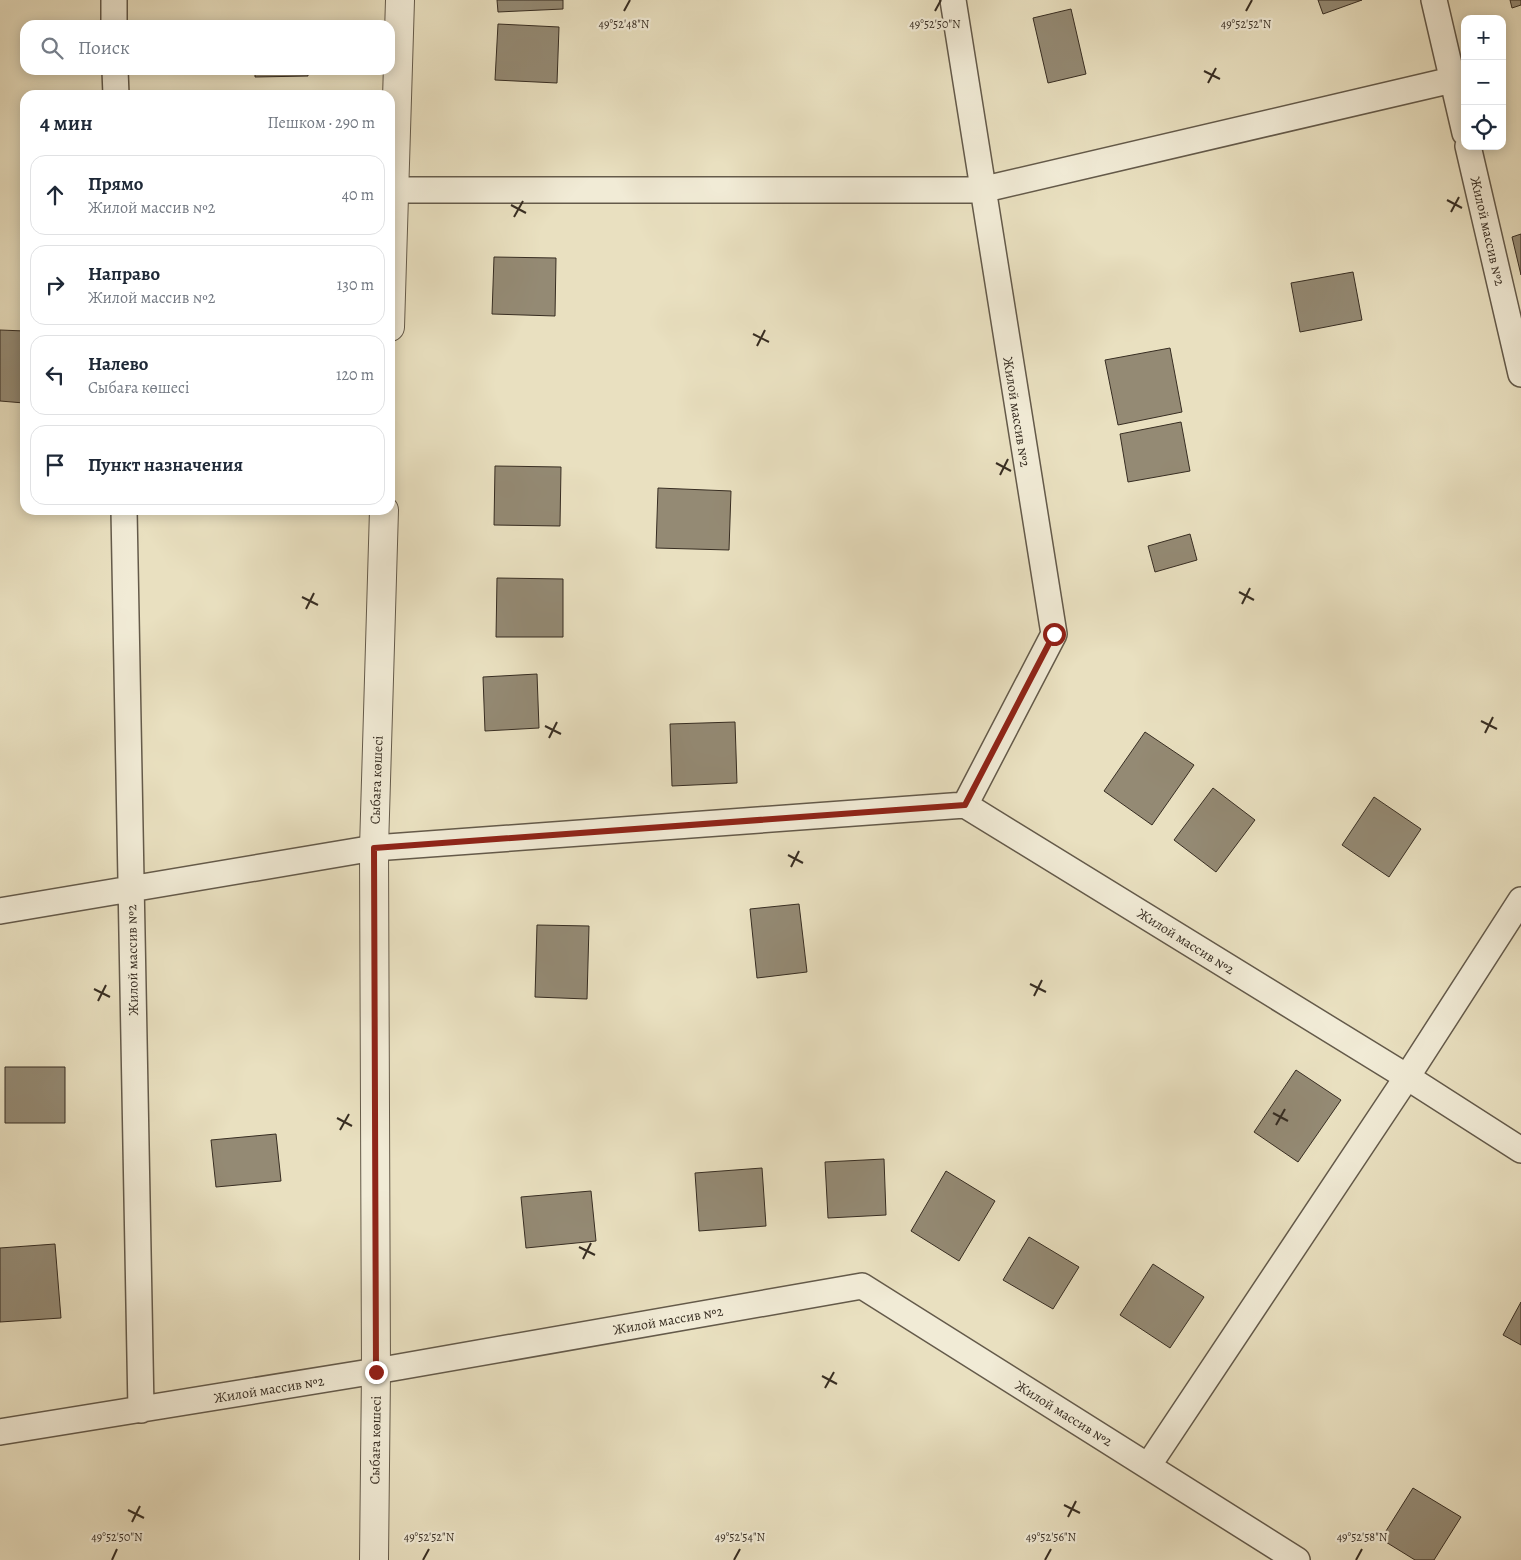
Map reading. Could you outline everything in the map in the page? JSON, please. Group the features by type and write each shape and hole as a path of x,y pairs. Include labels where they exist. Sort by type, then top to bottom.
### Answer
{"street":[{"path":"114,0 114,20"},
{"path":"395,158 400,0"},
{"name":"Жилой массив №2","path":"953,0 981,190 1054,634 965,805 1407,1077 1521,1150"},
{"path":"1434,0 1461,117"},
{"path":"115,75 116,90"},
{"path":"395,190 981,190 1452,80"},
{"name":"Жилой массив №2","path":"1469,150 1521,374"},
{"name":"Жилой массив №2","path":"124,515 141,1410"},
{"name":"Сыбаға көшесі","path":"374,1560 376,1372 374,848 384,515"},
{"path":"0,911 374,848 965,805"},
{"path":"1148,1466 1407,1077 1521,900"},
{"name":"Жилой массив №2","path":"0,1432 376,1372 862,1286 1297,1560"}],"building":[{"path":"497,0 563,0 563,9 498,12"},
{"path":"1318,0 1362,0 1323,14"},
{"path":"1510,0 1521,0 1521,5 1512,8"},
{"path":"1071,9 1086,74 1048,83 1033,18"},
{"path":"498,24 559,27 557,83 495,80"},
{"path":"255,75 308,75 308,76 255,77"},
{"path":"1521,234 1521,275 1512,237"},
{"path":"494,257 556,258 555,316 492,314"},
{"path":"1353,272 1362,320 1300,332 1291,283"},
{"path":"0,330 20,331 20,403 0,401"},
{"path":"1170,348 1182,412 1118,425 1105,360"},
{"path":"1181,422 1190,471 1128,482 1120,434"},
{"path":"495,466 561,467 560,526 494,525"},
{"path":"658,488 731,491 729,550 656,548"},
{"path":"1190,534 1197,560 1155,572 1148,546"},
{"path":"497,578 563,579 563,637 496,637"},
{"path":"537,674 539,728 485,731 483,677"},
{"path":"735,722 737,783 672,786 670,724"},
{"path":"1145,732 1194,765 1152,825 1104,791"},
{"path":"1213,788 1255,820 1216,872 1174,840"},
{"path":"1374,797 1421,829 1389,877 1342,845"},
{"path":"799,904 807,972 757,978 750,909"},
{"path":"537,925 589,926 587,999 535,997"},
{"path":"5,1067 65,1067 65,1123 5,1123"},
{"path":"1296,1070 1341,1100 1298,1162 1254,1132"},
{"path":"276,1134 281,1181 216,1187 211,1140"},
{"path":"884,1159 886,1215 828,1218 825,1162"},
{"path":"762,1168 766,1226 699,1231 695,1173"},
{"path":"946,1171 995,1201 959,1261 911,1231"},
{"path":"591,1191 596,1241 526,1248 521,1197"},
{"path":"1029,1237 1079,1267 1053,1309 1003,1280"},
{"path":"55,1244 61,1318 0,1322 0,1248"},
{"path":"1153,1264 1204,1297 1170,1348 1120,1315"},
{"path":"1521,1302 1521,1345 1503,1335"},
{"path":"1413,1488 1461,1517 1434,1560 1415,1560 1381,1539"}],"route":[{"path":"376,1372 374,848 965,805 1054,634"}]}
